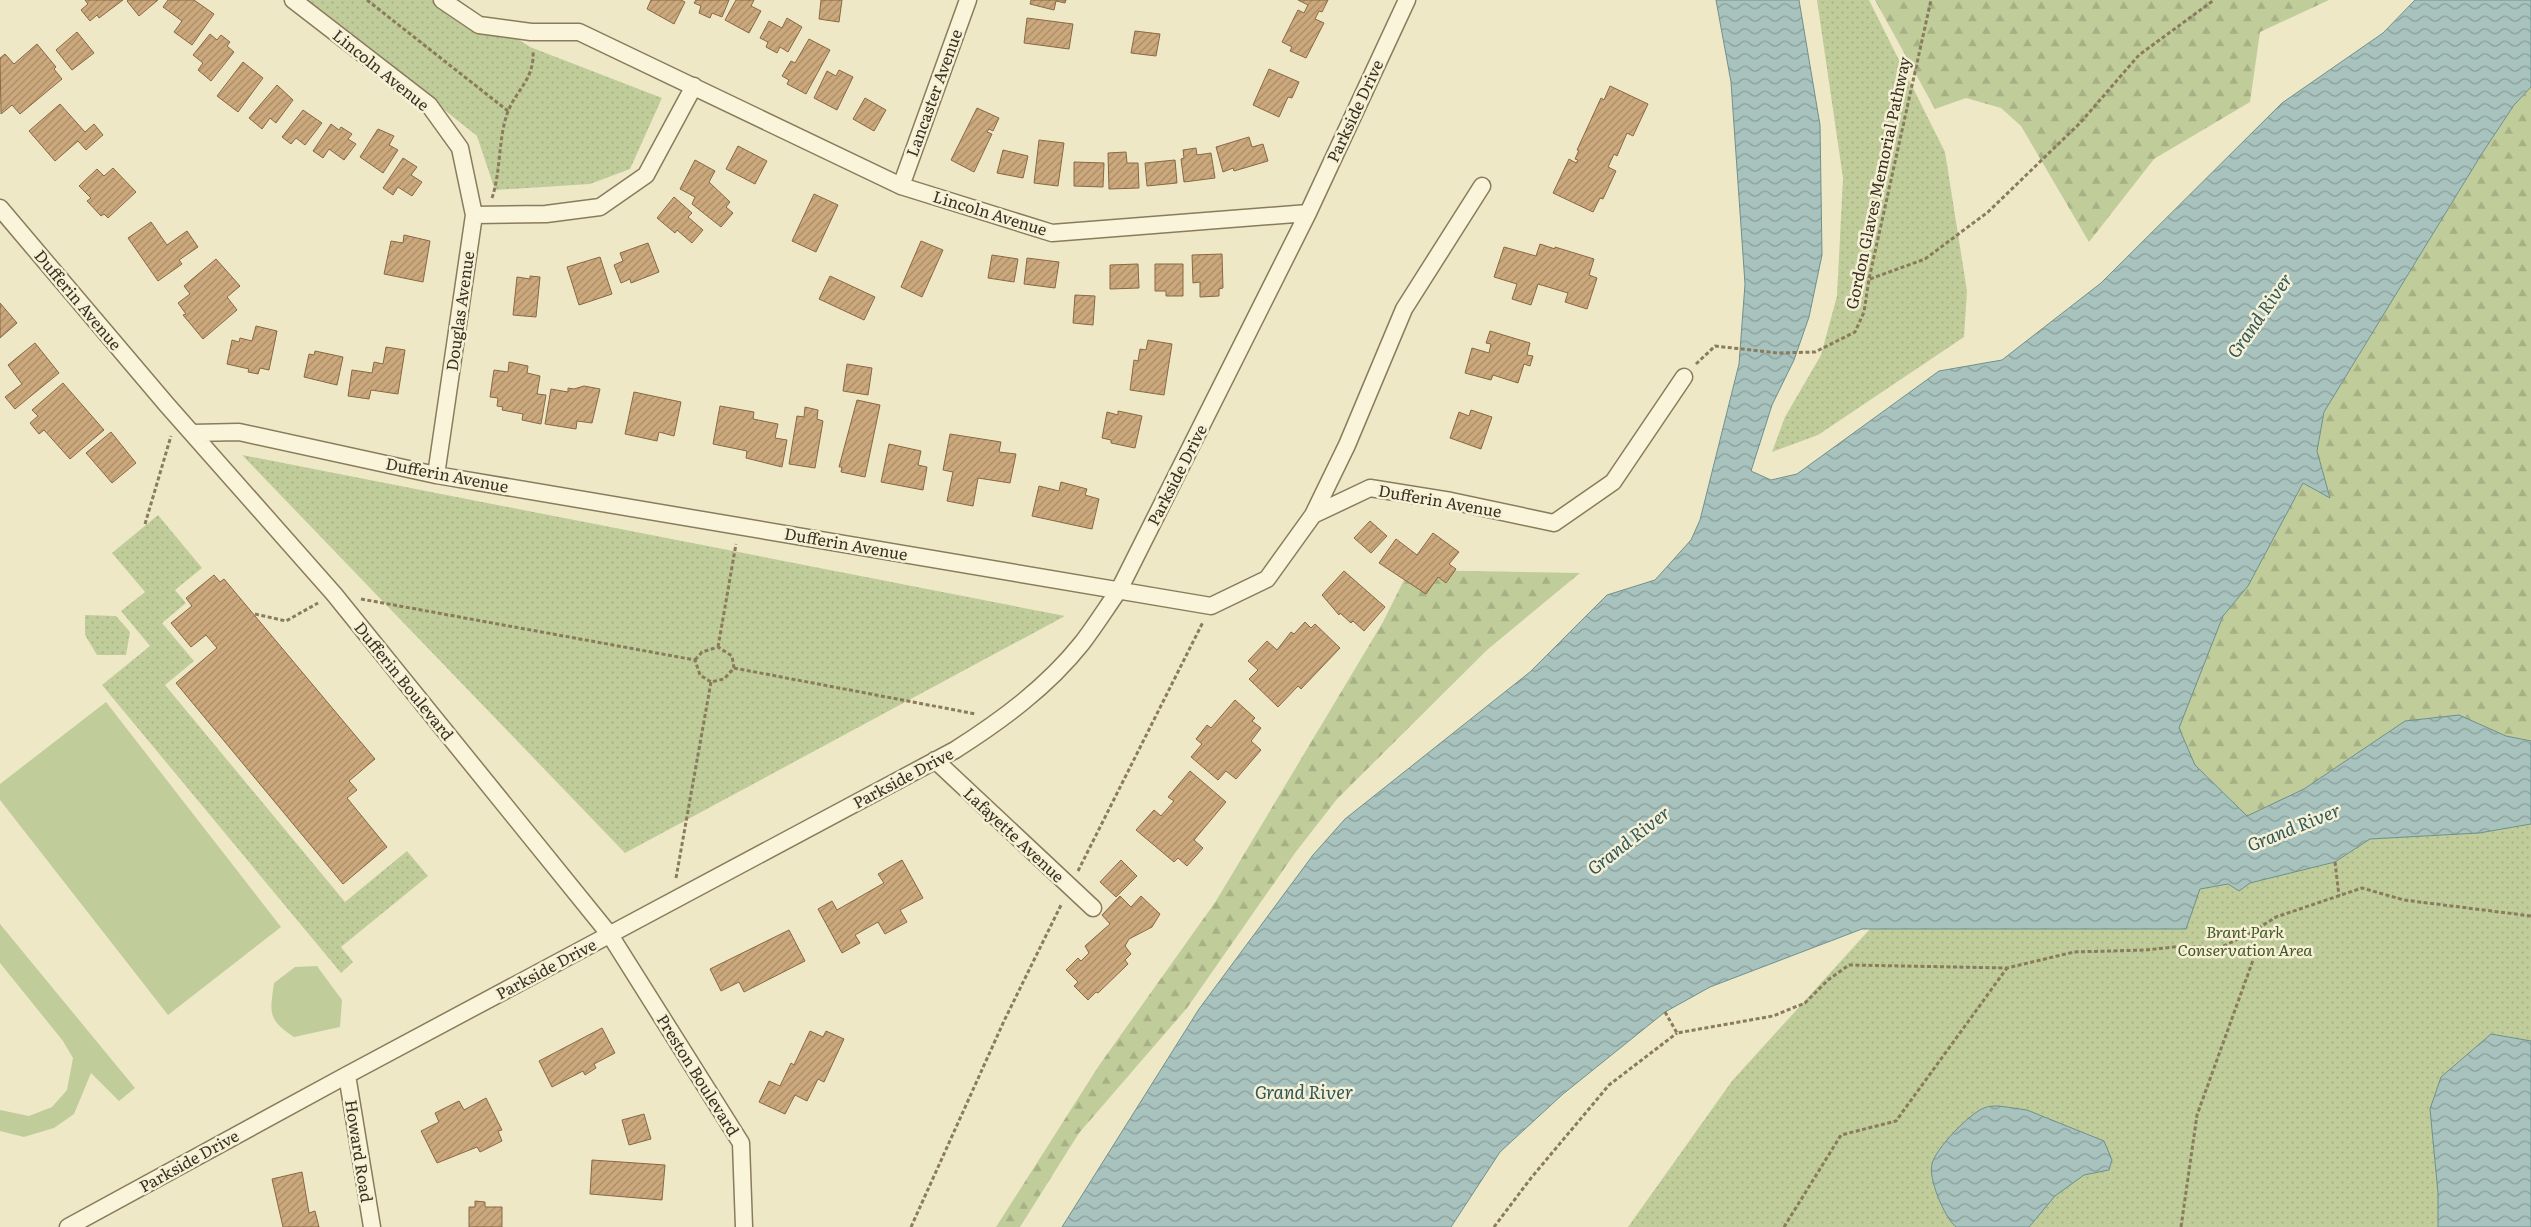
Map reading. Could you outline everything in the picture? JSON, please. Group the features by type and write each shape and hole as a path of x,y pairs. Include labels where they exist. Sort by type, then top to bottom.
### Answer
{"street":[{"name":"Lincoln Avenue","path":"293,0 429,105 460,148"},
{"name":"Lincoln Avenue","path":"442,0 479,25 531,32 579,32 901,186 1052,233 1308,213"},
{"name":"Lancaster Avenue","path":"901,186 968,0"},
{"name":"Parkside Drive","path":"68,1227 347,1075 935,760 1004,719 1081,644 1119,590 1308,213 1407,0"},
{"path":"480,215 546,214 600,207 646,175 694,86"},
{"name":"Douglas Avenue","path":"436,474 480,215 460,148"},
{"path":"1313,515 1347,445 1404,309 1482,186"},
{"name":"Dufferin Avenue","path":"0,208 192,433 239,432 436,474 1211,606 1267,580 1313,515 1370,488 1451,501 1554,523 1613,482 1684,377"},
{"name":"Dufferin Boulevard","path":"192,433 334,594 610,935"},
{"name":"Lafayette Avenue","path":"935,760 1093,908"},
{"name":"Preston Boulevard","path":"610,935 741,1143 744,1227"},
{"name":"Howard Road","path":"347,1075 372,1227"}],"path":[{"path":"367,0 508,111"},
{"name":"Gordon Glaves Memorial Pathway","path":"1684,377 1714,346 1778,353 1815,352 1854,332 1864,312 1869,279 1931,0"},
{"path":"1869,279 1925,259 1988,212 2080,123 2139,55 2214,0"},
{"path":"480,215 495,190 502,133 508,111 531,74 534,62 531,32"},
{"path":"145,524 172,437 167,405"},
{"path":"718,647 739,526"},
{"path":"255,614 286,621 334,594 695,660"},
{"path":"911,1227 1004,1021 1211,606"},
{"path":"695,660 702,652 718,647"},
{"path":"718,647 732,656 734,668"},
{"path":"695,660 700,675 711,682 724,679 734,668"},
{"path":"734,668 1004,719"},
{"path":"672,901 711,682"},
{"path":"2336,862 2339,896"},
{"path":"1494,1227 1531,1178 1609,1085 1677,1033 1773,1016 1805,1002 1828,980 1849,965 2007,968 2074,952 2146,950 2183,946 2219,948 2249,934 2276,918 2362,888 2404,900 2531,916"},
{"path":"2181,1227 2197,1115 2256,952 2249,934"},
{"path":"1784,1227 1841,1135 1896,1121 2007,968"},
{"path":"1665,1012 1677,1033"}],"green space":[{"path":"307,0 457,0 530,47 662,98 630,169 590,184 495,190 477,136"},
{"path":"1817,0 1869,0 1945,152 1967,291 1964,337 1818,435 1772,452 1785,417 1821,355 1837,296 1843,178"},
{"path":"1875,0 2329,0 2260,32 2250,102 2154,159 2089,242 2021,126 2001,108 1966,98 1935,109"},
{"path":"2531,87 2531,741 2506,736 2459,715 2405,721 2304,789 2247,816 2195,765 2179,728 2223,616 2248,586 2303,482 2330,497 2317,451 2324,412 2481,155 2514,105"},
{"name":"Brant Park Conservation Area","path":"2531,258 2531,1227 1628,1227 1732,1081 2431,311"},
{"path":"242,455 1065,616 625,853"},
{"path":"158,515 202,568 175,590 186,603 162,623 194,661 165,685 345,902 407,851 428,876 341,947 353,962 341,973 102,685 150,646 121,611 145,592 112,553"},
{"path":"1409,570 1580,573 1487,650 1337,799 1295,853 1187,1008 1079,1133 1020,1227 996,1227 1098,1067 1216,901 1383,622"},
{"path":"85,615 116,616 130,632 126,655 97,655 85,635"},
{"path":"106,702 281,927 168,1015 0,800 0,784"},
{"path":"0,924 135,1088 119,1101 91,1073 74,1114 54,1128 24,1137 0,1131 0,1110 29,1116 52,1107 67,1090 73,1058 63,1041 0,963"},
{"path":"317,966 342,1000 340,1027 294,1037 279,1025 272,1014 274,983 295,967"}],"water":[{"name":"Grand River","path":"1716,0 1799,0 1820,125 1822,255 1809,317 1794,360 1772,405 1751,471 1771,480 1797,474 1939,371 2002,360 2101,283 2282,103 2383,33 2415,0 2531,0 2531,87 2514,105 2481,155 2324,412 2317,451 2330,498 2303,483 2248,586 2223,616 2179,728 2195,765 2247,816 2304,789 2405,721 2459,715 2506,736 2531,741 2531,824 2479,833 2370,839 2335,862 2250,883 2239,891 2228,884 2200,889 2186,929 1862,929 1710,987 1665,1012 1563,1094 1500,1152 1451,1227 1062,1227 1199,1009 1313,855 1345,819 1530,672 1607,595 1655,580 1691,540 1700,520 1739,364 1745,284 1731,82"},
{"path":"2491,1034 2531,1041 2531,1227 2438,1227 2438,1193 2430,1109 2441,1077"},
{"path":"1999,1106 2027,1110 2104,1141 2112,1160 2109,1170 2084,1175 2055,1196 2029,1227 1956,1227 1951,1222 1938,1197 1932,1178 1932,1164 1946,1141 1970,1117 1986,1107"}],"building":[{"path":"85,0 123,0 99,18 97,15 90,21 81,10 88,4"},
{"path":"128,0 158,0 139,16 127,1"},
{"path":"168,0 194,0 214,14 192,45 174,32 182,21 163,7"},
{"path":"651,0 681,0 685,2 674,24 647,9"},
{"path":"696,0 729,0 722,17 712,13 710,18 699,13 701,6 694,3"},
{"path":"736,0 754,0 751,6 761,11 749,33 725,20"},
{"path":"821,0 842,0 839,22 819,19"},
{"path":"1031,0 1066,0 1065,3 1056,1 1054,10 1030,4"},
{"path":"1298,0 1328,0 1322,12 1319,11 1315,19 1324,23 1306,58 1290,51 1292,47 1282,42 1298,10 1304,13 1308,5"},
{"path":"787,18 802,27 788,52 780,47 777,53 766,47 768,42 760,38 769,21 782,28"},
{"path":"1027,18 1073,24 1069,49 1024,43"},
{"path":"1135,31 1160,34 1156,56 1131,53"},
{"path":"77,32 94,53 72,70 56,50"},
{"path":"210,34 217,40 221,35 230,42 227,46 234,52 211,81 198,70 203,63 193,55"},
{"path":"809,39 830,50 806,94 787,84 789,80 782,76 791,61 795,63"},
{"path":"37,44 56,67 54,69 62,79 20,114 12,105 1,114 0,58 5,54 14,64"},
{"path":"243,62 263,78 238,112 217,96"},
{"path":"1269,69 1299,82 1292,98 1288,97 1279,117 1253,105"},
{"path":"839,70 853,77 837,110 814,98 827,71 836,76"},
{"path":"277,85 293,100 276,123 270,118 262,129 249,118"},
{"path":"1610,86 1648,104 1633,136 1627,133 1617,156 1614,154 1608,167 1616,171 1603,199 1600,198 1593,212 1553,193 1569,159 1576,163 1578,160 1575,159 1579,150 1577,150 1601,98 1604,100"},
{"path":"865,98 886,110 874,131 853,119"},
{"path":"60,104 85,132 94,124 103,135 86,150 78,141 55,161 29,131"},
{"path":"977,108 999,118 993,131 989,129 987,132 992,134 974,172 951,160"},
{"path":"303,110 322,123 305,145 296,138 291,144 282,137"},
{"path":"331,124 339,130 341,127 352,134 348,139 356,144 344,160 329,149 323,158 313,151"},
{"path":"378,129 394,136 389,145 398,150 383,173 360,157"},
{"path":"1249,137 1252,147 1263,144 1268,161 1234,171 1233,168 1223,172 1216,147"},
{"path":"1039,140 1064,143 1058,186 1034,183"},
{"path":"738,146 767,161 755,184 726,169"},
{"path":"1196,148 1197,155 1211,153 1215,178 1184,182 1181,159 1184,158 1183,150"},
{"path":"1003,150 1028,156 1023,178 997,173"},
{"path":"1126,152 1127,163 1138,163 1139,188 1109,189 1108,153"},
{"path":"403,158 417,167 411,175 422,182 412,196 398,187 393,195 383,188"},
{"path":"695,160 715,171 709,182 730,202 726,207 733,213 721,227 692,204 695,197 680,189"},
{"path":"1175,160 1177,183 1147,186 1145,163"},
{"path":"1074,162 1104,163 1103,187 1074,186"},
{"path":"113,168 136,192 108,218 104,214 101,216 87,201 91,198 79,186 97,169 104,176"},
{"path":"814,194 838,205 816,252 792,241"},
{"path":"674,197 692,213 688,217 703,230 692,243 677,230 675,233 657,218"},
{"path":"151,222 167,245 187,231 198,247 179,260 182,264 158,281 128,238"},
{"path":"404,235 430,241 423,282 384,274 391,241 403,243"},
{"path":"921,241 943,250 922,297 901,287"},
{"path":"648,243 659,272 631,283 630,279 621,283 614,265 623,261 620,253"},
{"path":"1540,244 1594,259 1589,275 1597,278 1587,309 1565,302 1568,293 1538,284 1531,305 1512,299 1517,284 1494,277 1504,247 1536,256"},
{"path":"1222,254 1223,288 1219,289 1219,296 1200,297 1200,282 1193,283 1192,255"},
{"path":"992,255 1018,259 1014,282 988,278"},
{"path":"600,257 612,294 579,305 567,267"},
{"path":"1027,258 1059,262 1055,288 1024,284"},
{"path":"216,259 240,286 227,297 237,310 203,339 183,315 186,314 178,303 190,294 184,286"},
{"path":"1138,264 1139,288 1110,289 1110,265"},
{"path":"1155,264 1183,264 1183,296 1166,296 1166,291 1155,291"},
{"path":"530,276 540,277 536,317 513,315 517,277 530,279"},
{"path":"830,276 875,297 864,320 819,299"},
{"path":"1075,295 1095,296 1093,325 1073,323"},
{"path":"0,303 17,323 0,338"},
{"path":"256,326 277,331 269,370 260,368 258,374 248,372 249,369 227,364 232,340 239,342 240,338 252,341"},
{"path":"1490,331 1530,343 1527,355 1533,356 1530,366 1524,364 1518,383 1493,375 1491,380 1465,373 1472,348 1489,353 1491,344 1486,343"},
{"path":"1148,340 1172,344 1164,395 1130,390 1134,360 1138,361 1140,349 1146,350"},
{"path":"35,343 59,373 15,409 5,397 22,384 8,365"},
{"path":"386,347 405,350 398,394 371,390 369,399 348,396 352,370 372,373 374,362 383,364"},
{"path":"315,351 343,357 337,385 304,377 309,354 314,355"},
{"path":"509,362 528,366 527,373 540,376 537,394 546,395 541,424 522,420 523,414 502,410 503,407 497,406 498,398 490,397 494,370 508,372"},
{"path":"847,364 872,368 868,395 843,391"},
{"path":"63,383 104,430 70,459 44,430 39,434 30,423 38,416 32,410"},
{"path":"584,386 600,389 592,423 577,421 576,429 545,424 551,389 568,392 568,388 574,389"},
{"path":"634,392 681,402 674,436 659,432 657,441 625,434"},
{"path":"857,400 880,405 865,477 841,472 842,467 839,467"},
{"path":"720,406 754,412 753,419 778,424 775,438 787,440 782,467 746,458 747,451 713,444"},
{"path":"805,407 818,410 817,419 823,421 815,468 789,464 797,416 804,417"},
{"path":"1471,410 1492,417 1481,449 1450,438 1459,412 1469,416"},
{"path":"1118,411 1142,416 1135,448 1111,443 1111,440 1102,438 1107,412 1118,415"},
{"path":"111,432 136,463 112,483 86,453"},
{"path":"950,434 1001,442 999,452 1016,454 1010,483 978,478 973,506 947,501 953,472 943,470"},
{"path":"889,444 921,451 918,465 927,467 923,490 881,482"},
{"path":"1061,482 1087,489 1085,495 1099,499 1092,529 1032,516 1039,486 1059,491"},
{"path":"1370,521 1387,536 1371,553 1354,538"},
{"path":"1433,533 1459,552 1449,564 1456,569 1446,583 1438,577 1426,594 1379,563 1396,539 1417,555"},
{"path":"1344,571 1385,607 1364,631 1353,621 1351,623 1340,613 1339,615 1322,595"},
{"path":"214,575 220,582 224,579 375,759 349,781 357,790 347,798 387,847 343,884 176,683 217,648 206,635 191,647 171,623 192,606 186,598"},
{"path":"1305,622 1311,628 1315,624 1340,648 1301,689 1298,686 1278,707 1249,679 1258,670 1248,661 1267,641 1277,650 1291,632 1294,634"},
{"path":"1235,700 1255,718 1252,721 1261,728 1251,741 1261,750 1236,779 1226,771 1218,780 1191,757 1202,744 1196,739 1207,725 1211,728"},
{"path":"1190,771 1226,802 1194,840 1203,848 1187,866 1178,858 1174,862 1136,830 1154,810 1161,816 1174,801 1168,797"},
{"path":"902,860 923,898 900,910 907,922 885,934 878,922 855,935 860,943 842,953 818,909 832,901 837,910 884,883 878,874"},
{"path":"1121,860 1137,876 1116,897 1100,882"},
{"path":"1120,896 1131,907 1141,896 1160,914 1152,927 1129,939 1125,946 1131,954 1125,960 1128,964 1088,1000 1074,986 1078,982 1066,970 1078,958 1081,961 1089,953 1085,946 1110,924 1102,915"},
{"path":"789,930 805,961 744,992 739,982 721,991 710,969"},
{"path":"602,1028 615,1053 594,1064 596,1068 585,1075 583,1071 552,1087 539,1061"},
{"path":"810,1031 823,1037 826,1031 844,1039 824,1082 818,1079 807,1101 795,1095 785,1114 759,1102 769,1081 780,1086 791,1063 794,1065"},
{"path":"486,1098 502,1130 498,1131 502,1141 480,1152 477,1147 437,1163 421,1131 439,1122 435,1113 459,1101 464,1110"},
{"path":"644,1114 651,1139 629,1145 622,1120"},
{"path":"592,1160 665,1165 662,1200 590,1194"},
{"path":"302,1172 309,1213 315,1211 319,1227 283,1227 272,1179"},
{"path":"475,1201 485,1202 485,1207 502,1207 502,1227 469,1227 469,1207 475,1207"}]}
